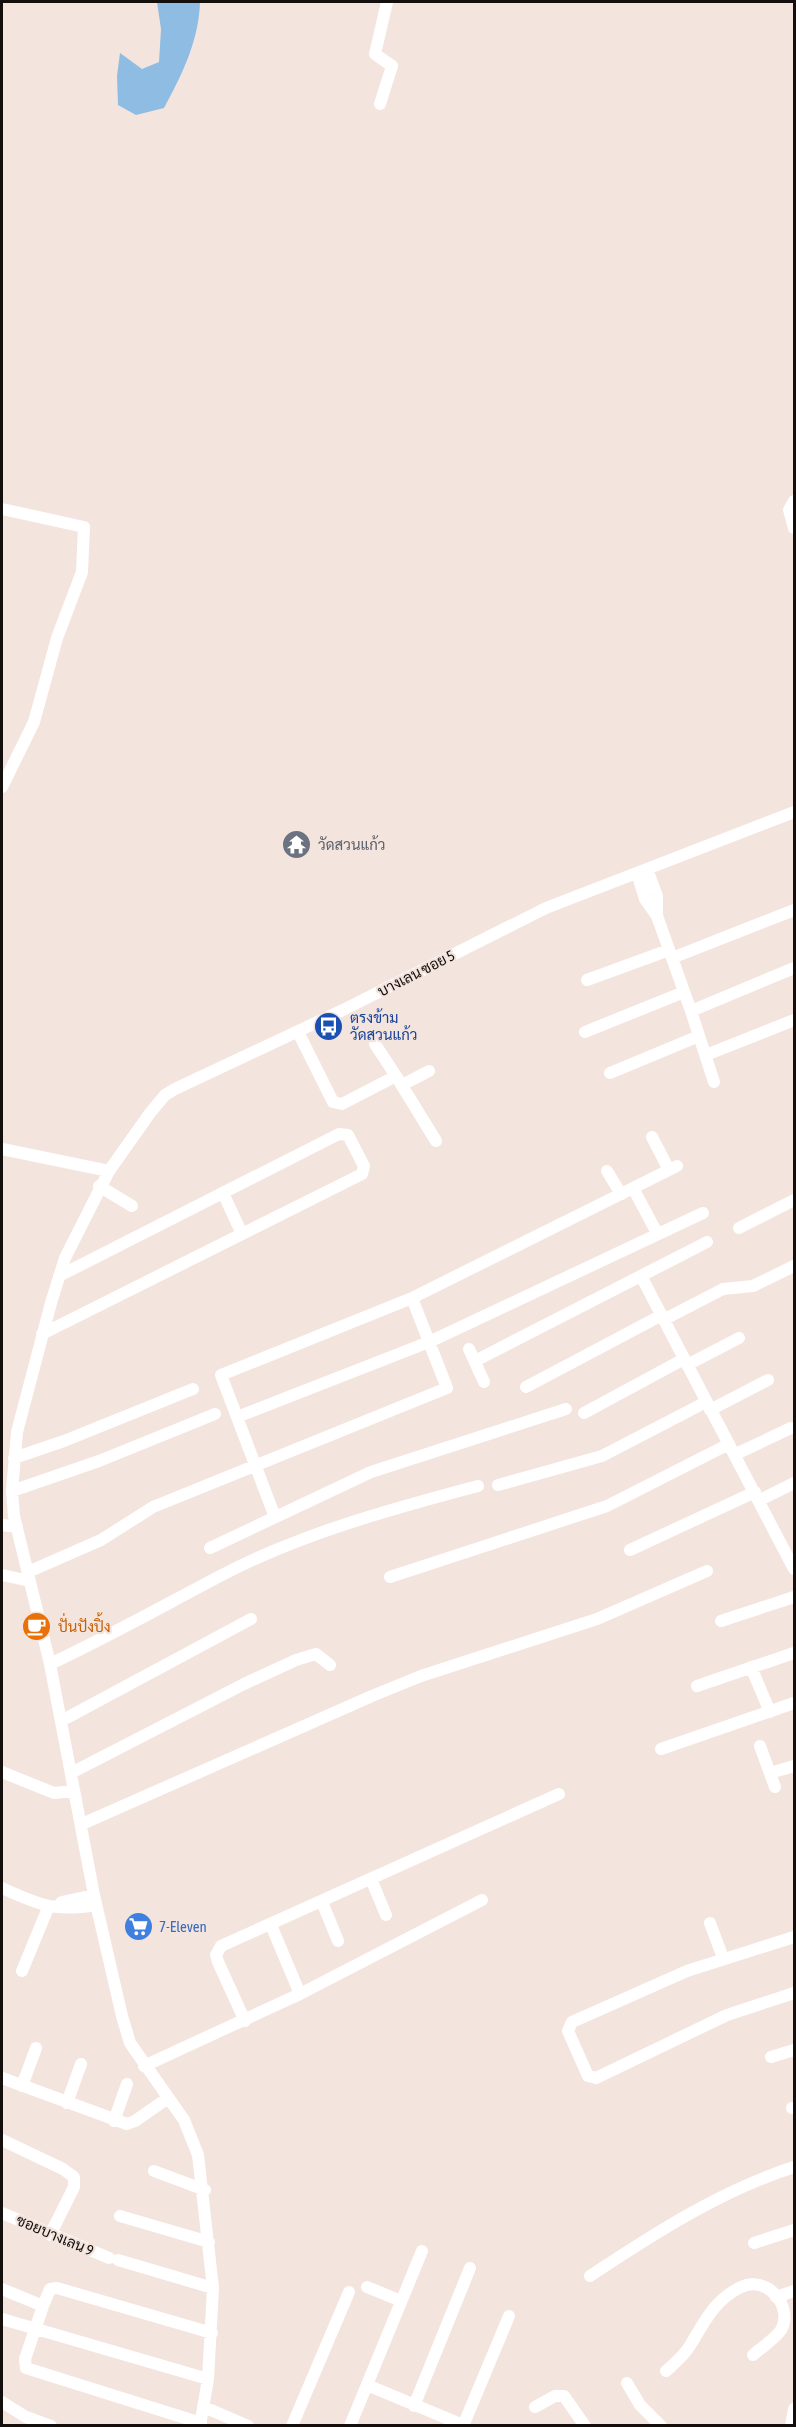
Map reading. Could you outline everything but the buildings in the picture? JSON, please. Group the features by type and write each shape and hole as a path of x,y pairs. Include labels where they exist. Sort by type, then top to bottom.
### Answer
{"street":[{"path":"380,104 392,66 375,54 387,2"},
{"path":"795,501 789,510 795,528"},
{"path":"2,509 84,527 82,572 57,638 34,722 2,787"},
{"name":"บางเลน ซอย 5","path":"201,2424 208,2379 213,2288 204,2190 192,2135 130,2043 122,2016 95,1900 50,1664 17,1527 12,1491 17,1432 59,1276 99,1186 165,1095 298,1032 528,916 795,812"},
{"path":"642,871 657,896 657,916 714,1082"},
{"path":"587,980 670,954 795,910"},
{"path":"691,1011 795,968"},
{"path":"585,1032 684,992"},
{"path":"706,1055 795,1020"},
{"path":"298,1032 328,1095 336,1104 342,1104 399,1080 429,1071"},
{"path":"610,1073 699,1036"},
{"path":"375,1044 436,1141"},
{"path":"42,1334 362,1174 364,1166 350,1138 343,1133 59,1276"},
{"path":"275,1517 221,1375 412,1298 673,1168 652,1137"},
{"path":"2,1149 109,1171"},
{"path":"607,1171 627,1191 657,1233"},
{"path":"99,1186 132,1206"},
{"path":"223,1192 242,1234"},
{"path":"739,1228 795,1200"},
{"path":"237,1417 429,1342 703,1213"},
{"path":"474,1361 707,1242"},
{"path":"526,1388 663,1317 723,1289 753,1286 795,1266"},
{"path":"641,1276 794,1565"},
{"path":"2,1575 29,1576 101,1540 153,1507 447,1388 412,1298"},
{"path":"584,1413 739,1338"},
{"path":"469,1349 484,1382"},
{"path":"498,1485 602,1456 768,1380"},
{"path":"14,1458 64,1441 193,1389"},
{"path":"210,1548 371,1472 566,1409"},
{"path":"12,1491 99,1461 215,1414"},
{"path":"390,1577 607,1506 732,1449 791,1428"},
{"path":"630,1550 758,1496 795,1483"},
{"path":"50,1664 136,1623 221,1575 285,1548 413,1502 478,1486"},
{"path":"2,1525 17,1527"},
{"path":"82,1824 421,1676 597,1619 707,1571"},
{"path":"721,1622 795,1597"},
{"path":"61,1721 251,1619"},
{"path":"697,1686 795,1653"},
{"path":"71,1773 194,1709 296,1660 316,1654 330,1665"},
{"path":"751,1667 770,1712"},
{"path":"661,1749 795,1703"},
{"path":"760,1746 775,1787"},
{"path":"770,1773 795,1766"},
{"path":"2,1772 54,1793 75,1791"},
{"path":"245,2021 216,1955 221,1946 559,1794"},
{"path":"370,1880 387,1915"},
{"path":"2,1888 65,1910 95,1900"},
{"path":"144,2066 300,1994 482,1900"},
{"path":"322,1902 338,1941"},
{"path":"22,1971 53,1907"},
{"path":"710,1923 723,1958"},
{"path":"271,1925 300,1994"},
{"path":"795,1936 723,1958 572,2022 568,2031 588,2076 596,2078 727,2015 795,1993"},
{"path":"22,2086 36,2048"},
{"path":"771,2057 795,2050"},
{"path":"67,2103 81,2064"},
{"path":"2,2078 114,2121 132,2124 168,2098"},
{"path":"114,2121 127,2084"},
{"path":"2,2140 63,2169 74,2177 74,2187 50,2235"},
{"path":"590,2276 696,2209 752,2183 795,2167"},
{"path":"154,2171 204,2190"},
{"name":"ซอยบางเลน 9","path":"2,2212 50,2235 113,2259 213,2288"},
{"path":"120,2216 209,2242"},
{"path":"754,2243 795,2230"},
{"path":"350,2426 422,2251"},
{"path":"414,2406 470,2268"},
{"path":"666,2371 692,2344 706,2316 738,2289 760,2283 768,2286 784,2311 781,2330 753,2355"},
{"path":"367,2287 401,2301"},
{"path":"201,2424 26,2368 25,2359 50,2289 57,2288 212,2333"},
{"path":"2,2289 43,2306"},
{"path":"776,2297 795,2291"},
{"path":"292,2426 348,2292"},
{"path":"367,2385 463,2425 508,2316"},
{"path":"2,2319 208,2379"},
{"path":"627,2383 640,2405 661,2426"},
{"path":"536,2407 555,2396 564,2396 585,2426"},
{"path":"2,2402 26,2417 51,2426"},
{"path":"204,2407 248,2426"},
{"path":"790,2425 795,2409"}],"water":[{"path":"157,2 200,2 199,16 193,44 164,108 136,115 118,105 117,76 120,53 142,69 159,62 161,29"}],"place":[{"name":"วัดสวนแก้ว","path":"297,844"},
{"name":"ตรงข้าม วัดสวนแก้ว","path":"329,1026"},
{"name":"ปั่นปังปิ้ง","path":"37,1626"},
{"name":"7-Eleven","path":"138,1926"}]}
